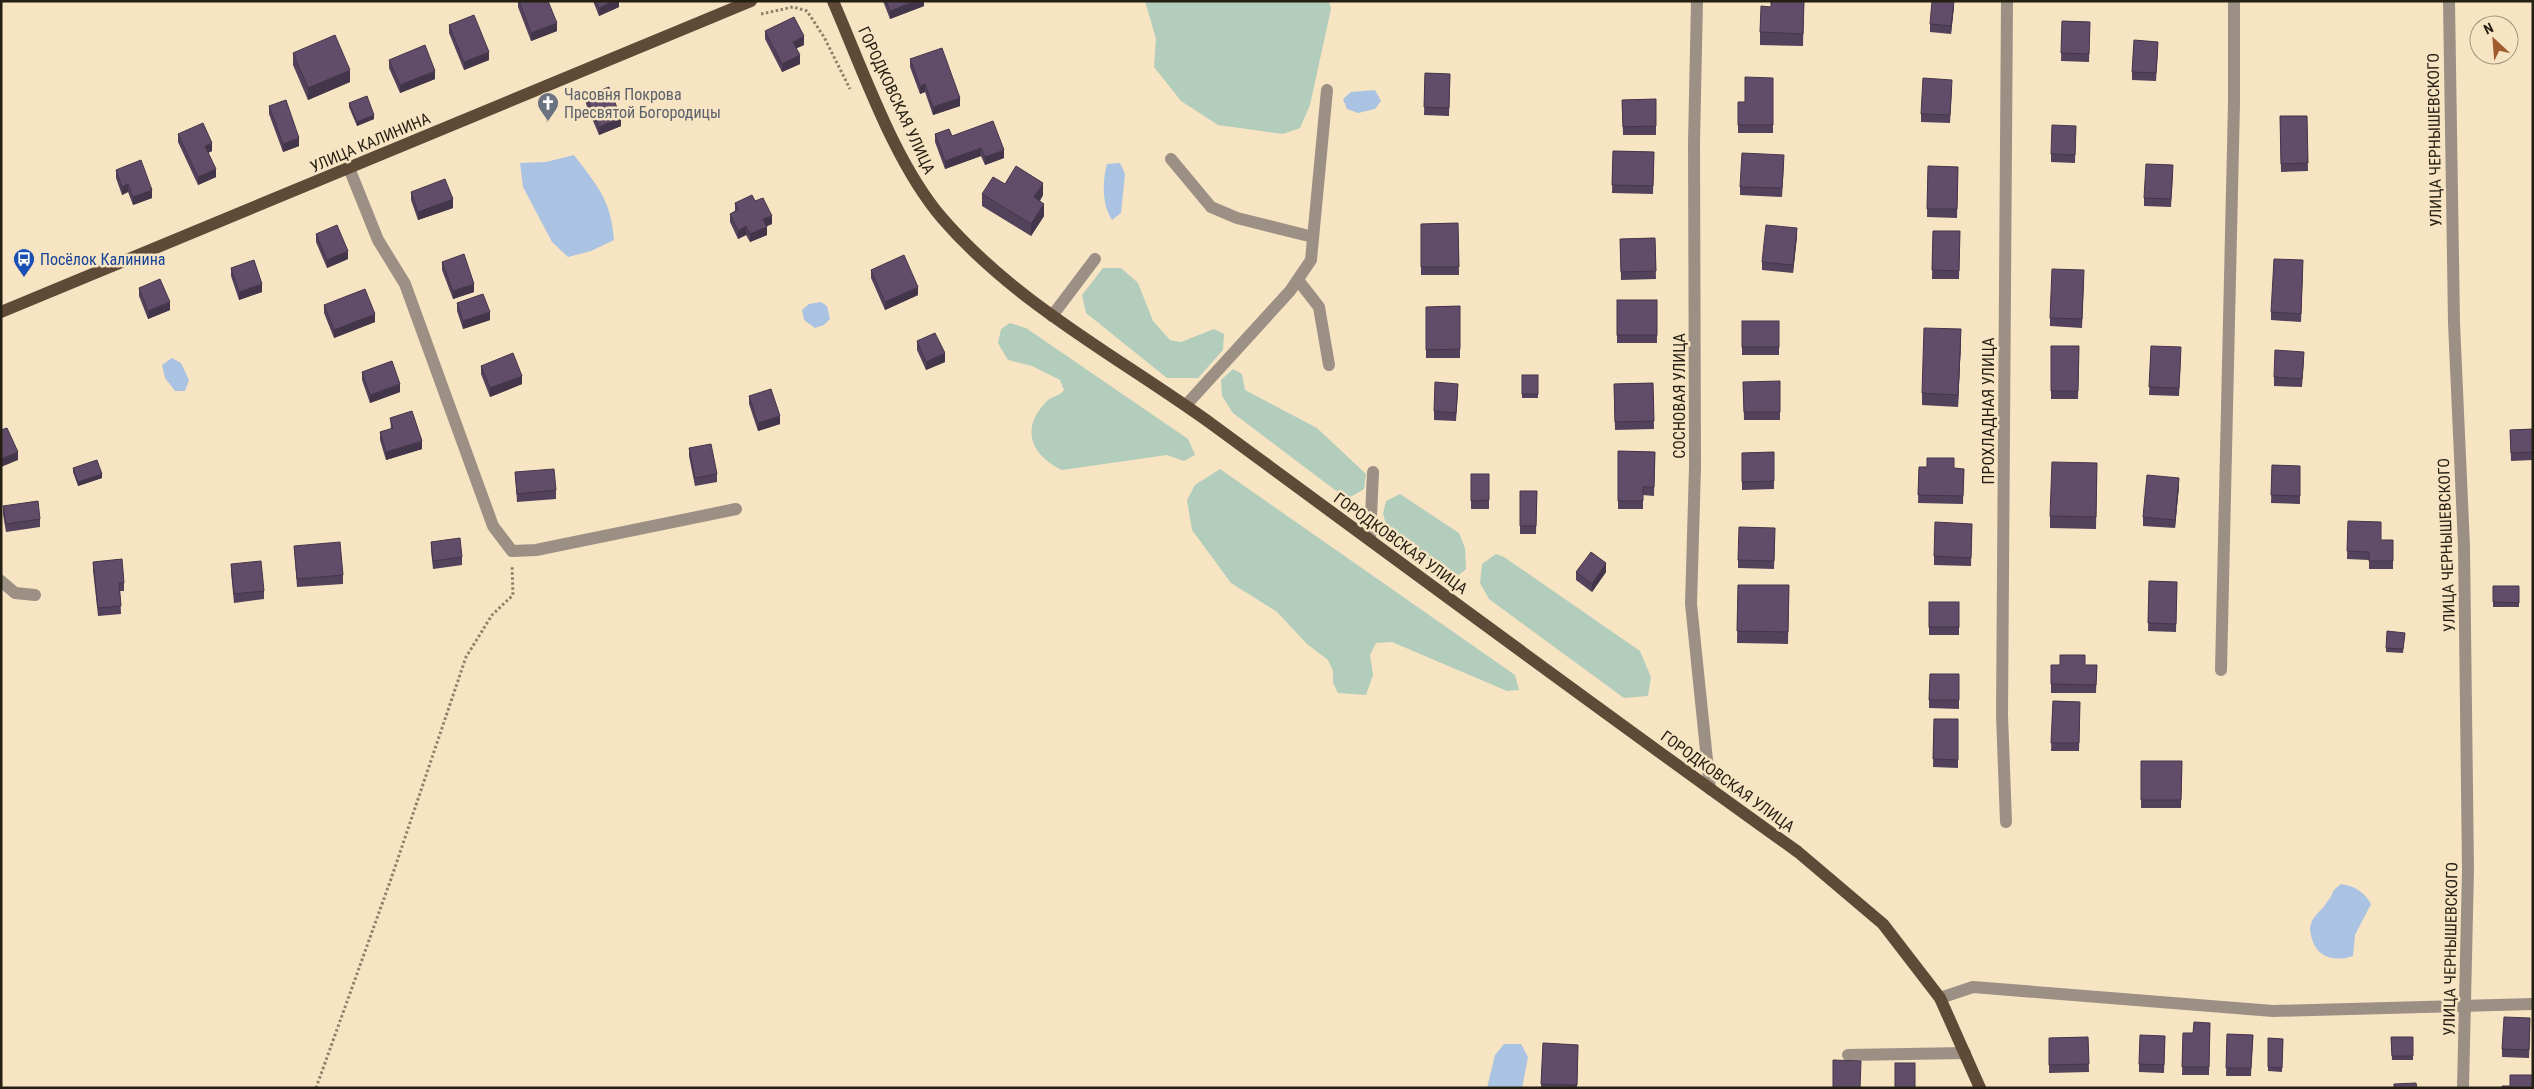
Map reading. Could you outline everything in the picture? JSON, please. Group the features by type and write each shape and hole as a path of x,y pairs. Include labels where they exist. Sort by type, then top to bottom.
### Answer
{"main road":[{"name":"УЛИЦА КАЛИНИНА","path":"1,312 751,1"},
{"name":"ГОРОДКОВСКАЯ УЛИЦА","path":"833,1 905,163 925,196 948,224 987,263 1052,316 1186,405 1798,852 1883,924 1940,998 1980,1088"}],"street":[{"name":"СОСНОВАЯ УЛИЦА","path":"1697,1 1694,142 1695,467 1690,604 1710,789"},
{"name":"ПРОХЛАДНАЯ УЛИЦА","path":"2006,822 2002,715 2007,1"},
{"path":"2221,670 2234,1"},
{"name":"УЛИЦА ЧЕРНЫШЕВСКОГО","path":"2448,1 2454,323 2464,566 2468,870 2463,1088"},
{"path":"1186,405 1290,291 1311,260 1327,90"},
{"path":"1171,159 1211,207 1237,218 1313,237"},
{"path":"350,168 378,240 405,284 493,526 512,551 536,550 736,509"},
{"path":"1052,316 1095,259"},
{"path":"1298,280 1319,307 1329,365"},
{"path":"1370,540 1373,472"},
{"path":"1,581 15,593 35,595"},
{"path":"1940,998 1972,987 2273,1011 2466,1004 2533,1004"},
{"path":"1848,1054 1965,1053"}],"path":[{"path":"758,15 793,7 807,11 824,37 851,91"},
{"path":"548,122 541,106 550,102"},
{"path":"316,1088 391,879 466,657 492,614 513,595 512,551"}],"green space":[{"path":"1145,1 1329,1 1331,9 1310,105 1300,128 1283,134 1218,125 1181,101 1154,67 1156,39"},
{"path":"1103,268 1121,268 1138,283 1153,321 1170,340 1181,342 1214,329 1224,334 1223,350 1198,378 1167,378 1086,313 1082,295"},
{"path":"1010,323 1026,328 1188,439 1195,455 1184,461 1167,455 1062,470 1051,464 1036,449 1031,431 1038,412 1048,400 1064,390 1060,380 1032,366 1008,360 998,343 1001,329"},
{"path":"1233,369 1242,374 1245,390 1317,428 1366,474 1364,489 1349,498 1335,490 1233,413 1222,396 1221,380"},
{"path":"1220,469 1515,675 1519,690 1507,691 1392,642 1376,643 1370,655 1373,675 1366,695 1338,693 1333,683 1333,671 1328,660 1307,644 1277,612 1231,583 1192,530 1187,500 1195,485"},
{"path":"1400,494 1459,533 1465,548 1466,569 1454,579 1388,530 1383,514 1386,501"},
{"path":"1496,554 1504,557 1640,651 1651,677 1648,696 1624,698 1489,599 1480,583 1482,564"}],"water":[{"path":"1375,90 1381,101 1375,109 1358,113 1347,109 1343,99 1351,92"},
{"path":"574,155 602,194 610,214 614,240 591,251 568,257 552,242 523,187 520,163 546,162"},
{"path":"1120,163 1125,174 1121,213 1112,220 1106,207 1104,178 1107,164"},
{"path":"821,302 827,306 830,319 824,325 815,328 804,320 802,310 809,304"},
{"path":"172,358 181,363 189,380 185,391 175,391 165,378 162,365"},
{"path":"2341,884 2359,890 2371,904 2355,935 2353,956 2340,959 2328,957 2318,951 2314,945 2310,928 2315,917 2335,889"},
{"path":"1504,1044 1521,1044 1528,1057 1522,1088 1487,1088 1495,1055"}],"building":[{"path":"519,1 548,1 557,23 531,33"},
{"path":"596,1 614,1 599,8"},
{"path":"886,1 916,1 890,11"},
{"path":"1771,1 1804,1 1803,34 1760,32 1761,6 1771,7"},
{"path":"1932,1 1954,1 1951,26 1930,24"},
{"path":"474,15 489,52 464,62 449,25"},
{"path":"794,17 804,36 793,42 800,55 782,64 765,31"},
{"path":"2062,21 2090,22 2089,54 2061,53"},
{"path":"335,35 350,70 308,88 293,53"},
{"path":"2134,40 2158,42 2156,73 2132,72"},
{"path":"425,45 435,71 400,85 389,60"},
{"path":"942,48 960,98 933,107 925,84 920,86 910,59"},
{"path":"1425,73 1450,74 1449,108 1424,107"},
{"path":"1745,77 1773,78 1773,125 1738,125 1738,102 1745,102"},
{"path":"1923,78 1952,80 1950,115 1921,114"},
{"path":"609,87 621,118 599,127 586,96"},
{"path":"367,96 374,115 357,122 349,103"},
{"path":"1656,99 1656,126 1623,127 1622,100"},
{"path":"286,100 299,138 283,144 269,106"},
{"path":"2280,116 2307,116 2308,163 2281,164"},
{"path":"993,121 1004,150 985,157 981,148 945,161 935,134 949,129 952,136"},
{"path":"203,123 212,143 205,146 216,169 198,177 178,134"},
{"path":"2052,125 2076,126 2075,155 2051,154"},
{"path":"1613,151 1654,152 1653,186 1612,185"},
{"path":"1742,153 1784,155 1782,188 1740,187"},
{"path":"141,160 152,190 133,197 128,184 122,187 116,170"},
{"path":"2146,164 2173,165 2171,199 2144,198"},
{"path":"1016,166 1043,183 1034,197 1044,204 1031,224 982,194 993,177 1005,184"},
{"path":"1928,166 1958,167 1957,209 1927,209"},
{"path":"445,179 453,199 418,212 411,192"},
{"path":"752,195 755,201 763,198 772,216 763,219 767,227 750,234 746,226 738,231 730,214 738,210 735,203"},
{"path":"1458,223 1459,267 1421,267 1421,224"},
{"path":"337,225 348,251 327,260 316,234"},
{"path":"1766,225 1797,228 1793,265 1762,262"},
{"path":"1933,231 1960,231 1959,271 1932,270"},
{"path":"1655,238 1656,271 1621,272 1620,239"},
{"path":"464,254 474,284 453,291 442,262"},
{"path":"904,255 918,287 885,302 871,270"},
{"path":"2274,259 2303,260 2301,314 2271,312"},
{"path":"254,260 262,284 239,292 231,268"},
{"path":"2052,269 2084,270 2082,319 2050,318"},
{"path":"160,279 170,302 148,311 139,288"},
{"path":"365,289 375,314 334,330 324,305"},
{"path":"483,294 490,312 463,321 457,303"},
{"path":"1617,300 1657,300 1657,335 1617,335"},
{"path":"1460,306 1460,349 1426,350 1426,307"},
{"path":"1742,321 1779,321 1779,347 1742,347"},
{"path":"1924,328 1961,329 1958,395 1922,393"},
{"path":"935,333 945,353 926,362 917,341"},
{"path":"2051,346 2079,346 2078,391 2051,391"},
{"path":"2151,346 2181,347 2179,388 2149,387"},
{"path":"2275,350 2304,352 2302,379 2274,377"},
{"path":"513,353 522,376 490,388 481,366"},
{"path":"392,361 400,384 370,395 362,372"},
{"path":"1522,375 1538,375 1538,394 1522,394"},
{"path":"1780,381 1780,412 1744,412 1743,382"},
{"path":"1435,382 1458,384 1456,413 1434,411"},
{"path":"1653,383 1654,421 1615,422 1614,384"},
{"path":"771,389 780,416 758,423 749,396"},
{"path":"412,411 422,441 386,452 380,432 393,428 390,418"},
{"path":"7,428 18,452 1,459 1,430"},
{"path":"2533,429 2533,452 2511,453 2510,430"},
{"path":"711,444 717,474 695,478 689,448"},
{"path":"1618,451 1655,452 1654,487 1643,487 1643,501 1618,501"},
{"path":"1774,452 1774,481 1742,482 1742,453"},
{"path":"1927,458 1954,458 1954,468 1964,469 1963,496 1918,495 1919,467 1927,467"},
{"path":"97,460 102,474 78,482 73,468"},
{"path":"2052,462 2097,463 2096,517 2050,516"},
{"path":"2272,465 2300,466 2300,496 2271,495"},
{"path":"554,469 556,490 517,494 515,472"},
{"path":"1471,474 1489,474 1489,500 1471,501"},
{"path":"2147,475 2179,478 2175,520 2143,517"},
{"path":"1520,491 1537,491 1536,526 1520,526"},
{"path":"38,501 40,519 6,524 3,506"},
{"path":"2348,521 2381,522 2381,540 2393,540 2393,561 2369,561 2369,552 2347,551"},
{"path":"1935,522 1972,524 1971,558 1934,556"},
{"path":"1739,527 1775,528 1774,561 1738,560"},
{"path":"460,538 462,557 433,561 431,542"},
{"path":"340,542 343,575 297,579 294,546"},
{"path":"1591,552 1606,563 1592,584 1576,572"},
{"path":"122,559 124,583 119,583 121,606 98,608 93,562"},
{"path":"261,561 264,591 234,594 231,564"},
{"path":"2149,581 2177,582 2176,624 2148,623"},
{"path":"1738,585 1789,585 1788,632 1737,631"},
{"path":"2493,586 2519,586 2519,603 2493,602"},
{"path":"1929,602 1959,602 1959,627 1929,627"},
{"path":"2387,631 2405,633 2403,649 2386,648"},
{"path":"2060,655 2085,655 2085,665 2097,665 2096,685 2051,684 2051,665 2060,665"},
{"path":"1930,674 1959,674 1959,700 1929,700"},
{"path":"2053,701 2080,702 2079,743 2051,743"},
{"path":"1934,719 1958,719 1958,760 1933,759"},
{"path":"2141,761 2182,761 2181,800 2141,800"},
{"path":"2504,1017 2530,1018 2529,1050 2502,1049"},
{"path":"2194,1022 2210,1023 2209,1067 2182,1067 2183,1033 2193,1033"},
{"path":"2227,1034 2253,1035 2251,1068 2226,1068"},
{"path":"2140,1035 2165,1036 2164,1065 2139,1064"},
{"path":"2088,1037 2089,1064 2049,1065 2049,1038"},
{"path":"2391,1037 2413,1037 2413,1056 2392,1056"},
{"path":"2268,1038 2283,1039 2282,1068 2268,1067"},
{"path":"1543,1043 1578,1045 1577,1085 1541,1084"},
{"path":"1833,1060 1861,1061 1860,1088 1833,1088"},
{"path":"1895,1063 1915,1063 1915,1088 1895,1088"},
{"path":"2510,1075 2533,1075 2533,1088 2502,1088 2502,1086 2510,1086"},
{"path":"2416,1083 2417,1088 2394,1088 2394,1084"}],"place":[{"name":"Часовня Покрова Пресвятой Богородицы","path":"548,122"},
{"name":"Посёлок Калинина","path":"24,278"}]}
